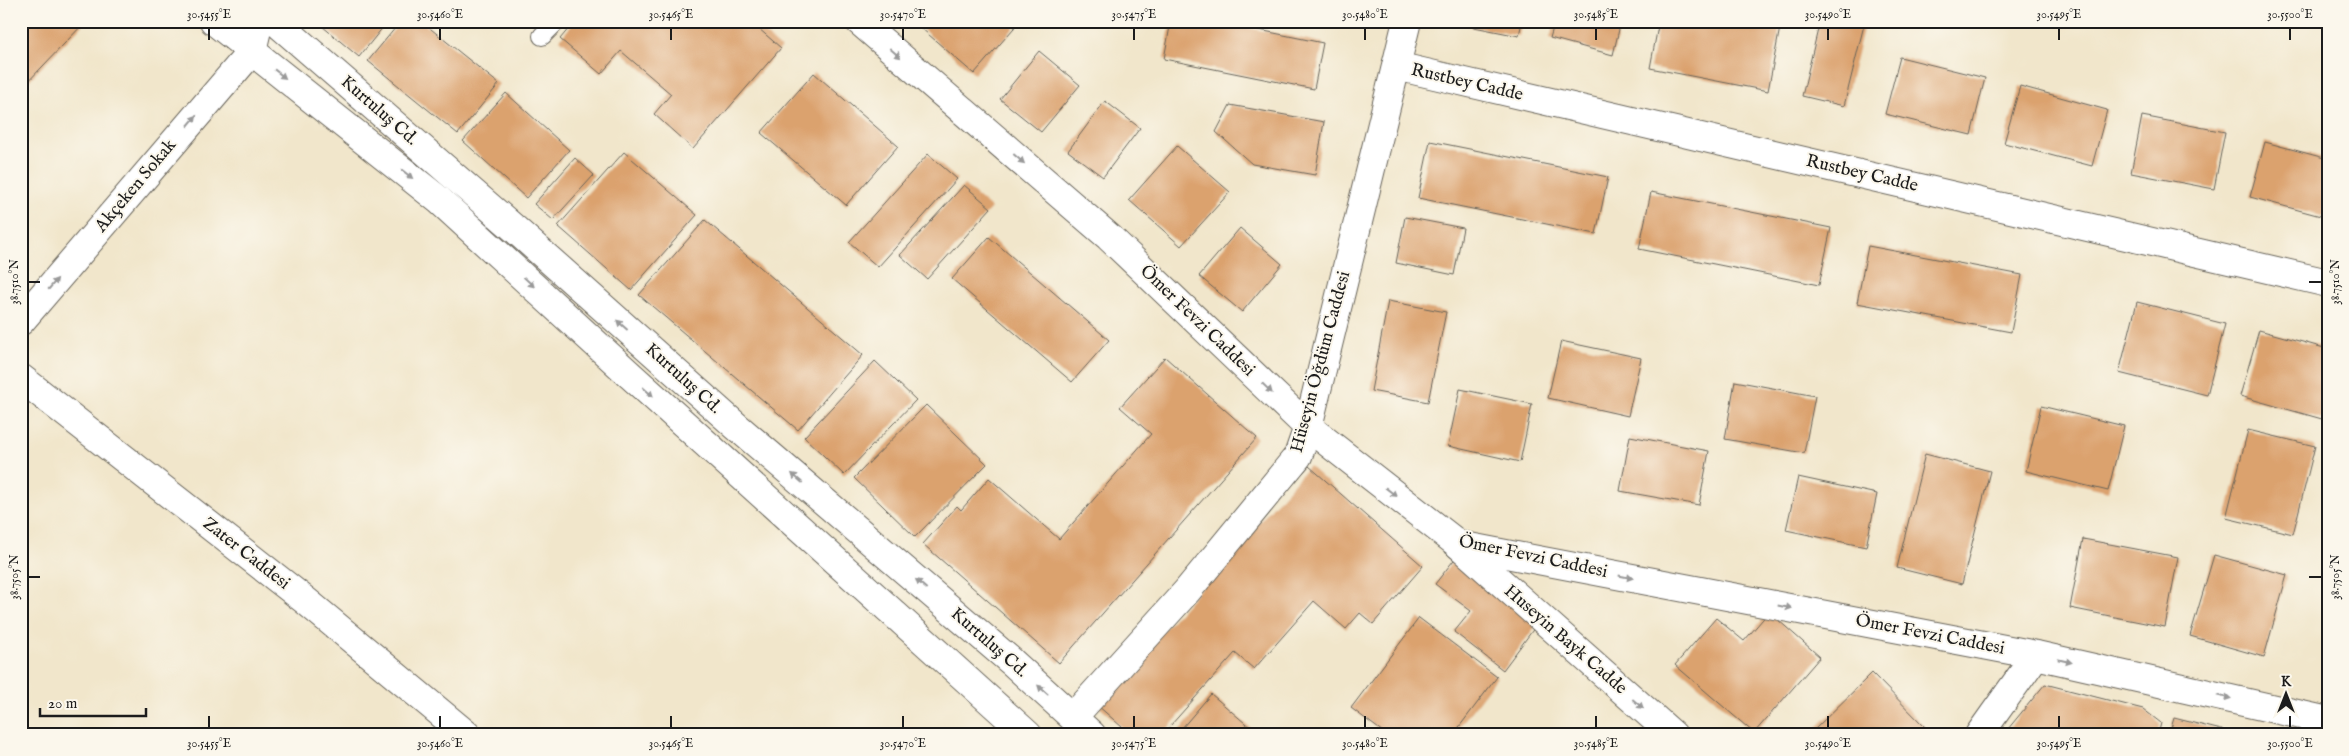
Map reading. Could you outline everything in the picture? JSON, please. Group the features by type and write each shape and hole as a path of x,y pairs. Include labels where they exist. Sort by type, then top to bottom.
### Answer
{"street":[{"name":"Kurtuluş Cd.","path":"214,21 440,200 629,374 1028,735"},
{"path":"252,51 259,21"},
{"name":"Kurtuluş Cd.","path":"274,21 516,230 736,426 1012,662 1083,726"},
{"name":"Ömer Fevzi Caddesi","path":"858,21 1109,237 1308,427 1458,544 2036,655 2328,721"},
{"name":"Hüseyin Öğdüm Caddesi","path":"1083,726 1187,591 1298,456 1308,427 1407,21"},
{"name":"Akçeken Sokak","path":"21,321 252,51"},
{"name":"Rustbey Cadde","path":"1396,66 2328,283"},
{"name":"Zater Caddesi","path":"21,378 306,601 467,735"},
{"name":"Huseyin Bayk Cadde","path":"1458,544 1673,735"},
{"path":"1979,735 2036,655"}],"lane":[{"path":"542,36 557,21"}],"building":[{"path":"21,21 86,21 21,89"},
{"path":"316,21 388,21 359,57"},
{"path":"401,21 421,21 499,84 458,134 368,61"},
{"path":"575,21 750,21 781,48 693,149 654,114 671,94 621,51 601,74 560,39"},
{"path":"926,21 1020,21 974,74 921,28"},
{"path":"1171,21 1215,21 1323,43 1314,89 1164,59"},
{"path":"1459,21 1522,21 1519,36 1459,24"},
{"path":"1555,21 1621,21 1613,55 1550,38"},
{"path":"1659,21 1781,22 1768,91 1650,68"},
{"path":"1820,21 1865,21 1844,106 1802,96"},
{"path":"1039,51 1080,85 1041,132 1000,99"},
{"path":"1900,57 1985,78 1971,135 1885,114"},
{"path":"814,73 898,146 846,205 761,133"},
{"path":"2020,86 2107,110 2092,166 2004,143"},
{"path":"506,93 569,150 526,198 463,141"},
{"path":"1105,101 1140,128 1103,177 1068,151"},
{"path":"1230,105 1324,122 1315,175 1252,164 1216,132"},
{"path":"2142,116 2225,132 2214,189 2131,173"},
{"path":"1430,141 1608,177 1596,234 1418,198"},
{"path":"2265,142 2328,159 2328,218 2250,197"},
{"path":"1177,146 1230,192 1181,246 1129,200"},
{"path":"624,152 697,215 631,290 558,226"},
{"path":"928,154 957,179 878,267 849,242"},
{"path":"575,158 594,175 553,220 534,204"},
{"path":"964,185 991,208 927,279 900,255"},
{"path":"1651,192 1831,228 1819,285 1639,249"},
{"path":"1405,217 1463,228 1454,275 1396,263"},
{"path":"705,220 863,355 798,430 639,295"},
{"path":"1240,228 1282,264 1242,312 1199,276"},
{"path":"989,237 1109,340 1072,382 952,279"},
{"path":"1868,246 2022,275 2011,332 1857,303"},
{"path":"1388,301 1446,312 1428,402 1371,391"},
{"path":"2137,302 2225,324 2207,395 2119,373"},
{"path":"2259,330 2328,349 2328,400 2322,419 2240,396"},
{"path":"1561,341 1641,358 1628,416 1548,398"},
{"path":"1165,357 1257,438 1059,663 923,544 957,506 961,510 989,478 1059,539 1151,434 1120,407"},
{"path":"875,361 916,400 844,475 804,437"},
{"path":"1735,381 1815,396 1804,453 1725,439"},
{"path":"1460,389 1532,404 1520,462 1448,446"},
{"path":"926,405 987,464 915,537 854,478"},
{"path":"2041,406 2124,426 2108,491 2026,471"},
{"path":"2248,430 2315,446 2293,534 2226,518"},
{"path":"1630,436 1709,451 1699,505 1620,491"},
{"path":"1925,454 1990,471 1962,584 1897,568"},
{"path":"1309,466 1423,566 1373,624 1360,613 1346,629 1314,601 1254,669 1235,653 1162,735 1131,735 1097,705"},
{"path":"1798,477 1877,494 1866,547 1786,530"},
{"path":"2083,539 2178,557 2165,627 2070,608"},
{"path":"2214,555 2287,575 2264,657 2190,636"},
{"path":"1457,556 1541,619 1503,670 1454,632 1471,611 1435,584"},
{"path":"1769,612 1820,657 1754,733 1675,665 1716,618 1744,641"},
{"path":"1419,618 1497,677 1453,735 1387,735 1351,708"},
{"path":"1872,673 1926,728 1918,735 1809,735"},
{"path":"2045,684 2143,709 2161,723 2158,735 2003,735"},
{"path":"1211,694 1259,735 1176,735"},
{"path":"2174,718 2237,734 2237,735 2169,735"}]}
